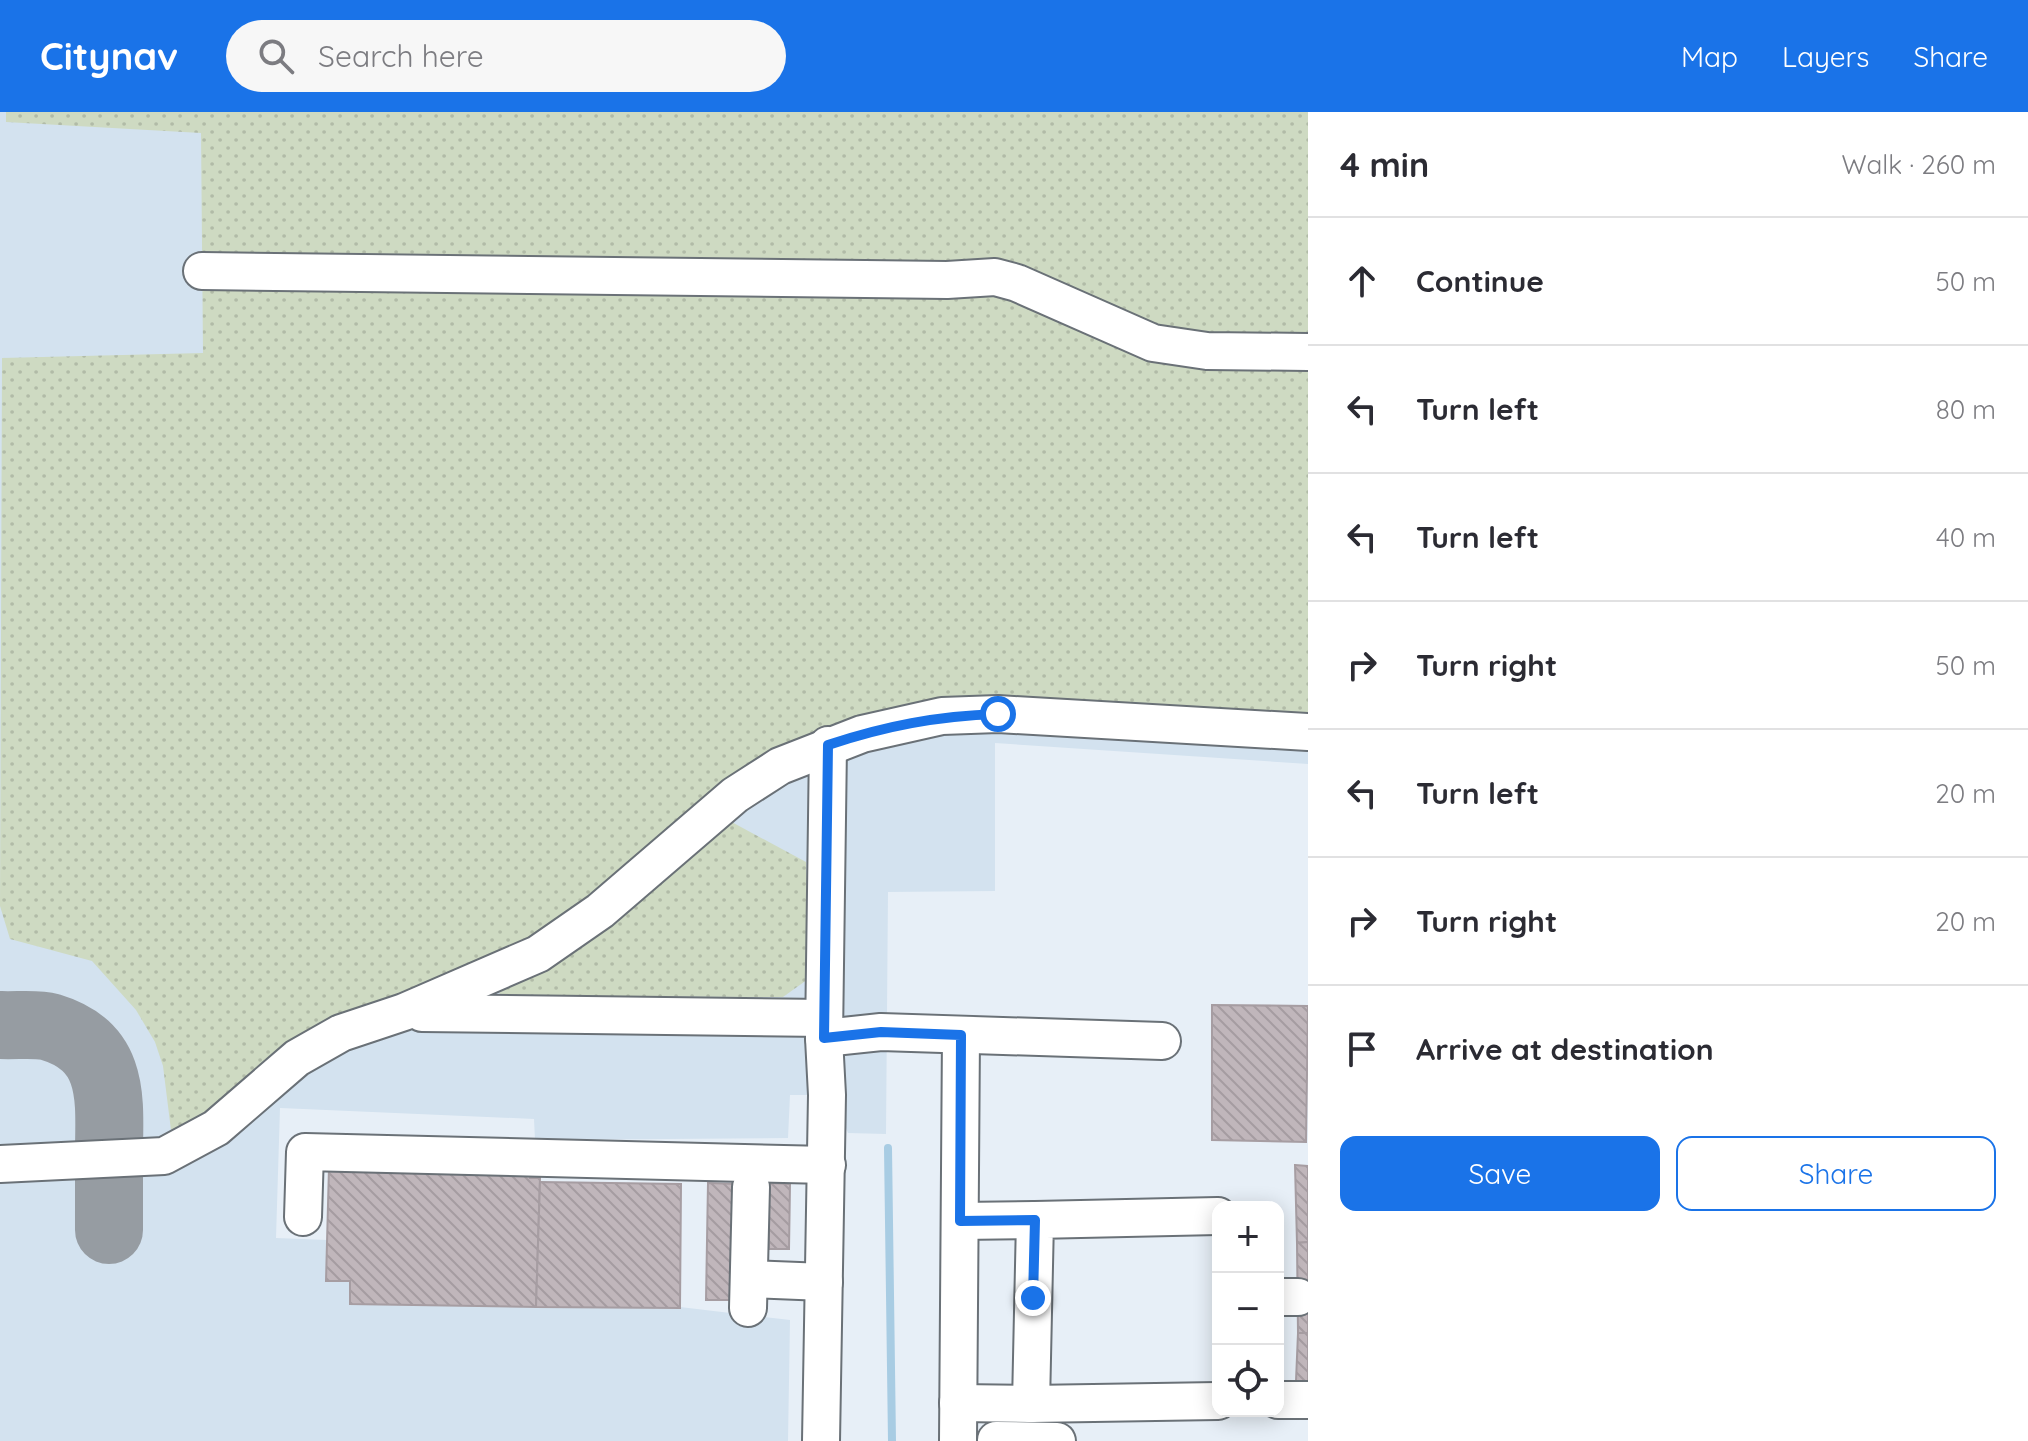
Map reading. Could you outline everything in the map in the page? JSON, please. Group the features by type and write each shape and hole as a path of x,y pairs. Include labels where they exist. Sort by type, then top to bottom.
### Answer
{"lane":[{"path":"202,271 947,280 995,277 1046,295 1153,343 1207,351 1308,352"},
{"path":"0,1164 164,1156 216,1128 297,1058 341,1033 404,1012 538,954 600,911 735,795 780,766 828,745 900,723 942,716 998,714 1308,732"},
{"path":"821,1441 827,1165 824,1028 828,745"},
{"path":"404,1012 1162,1041"},
{"path":"958,1428 961,1035"},
{"path":"303,1217 305,1152 827,1165"},
{"path":"751,1187 749,1294 824,1282"},
{"path":"960,1221 1212,1216"},
{"path":"1016,1404 1035,1220"},
{"path":"1284,1400 1308,1400"},
{"path":"958,1428 1016,1404 1212,1401"},
{"path":"958,1428 997,1440 1057,1441"}],"shaded area":[{"path":"0,112 1308,112 1308,764 995,743 995,891 888,892 886,1134 848,1133 832,1096 827,1095 790,1095 788,1138 535,1140 534,1119 280,1108 276,1238 327,1240 329,1167 531,1169 530,1177 540,1178 540,1182 681,1184 680,1307 790,1320 788,1441 0,1441"}],"green space":[{"path":"6,112 1308,112 1308,718 890,715 534,943 312,1030 259,1066 204,1116 171,1130 163,1066 155,1042 136,1010 92,961 10,939 0,906 2,358 203,353 201,133 6,122"},
{"path":"728,820 806,862 811,977 783,997 500,996 499,988"}],"building":[{"path":"1212,1005 1308,1006 1306,1142 1212,1140"},
{"path":"1295,1165 1308,1166 1308,1242 1297,1243"},
{"path":"329,1167 531,1169 530,1178 540,1178 536,1307 350,1304 350,1281 326,1281"},
{"path":"540,1182 681,1184 680,1308 536,1307"},
{"path":"708,1183 738,1184 737,1300 706,1300"},
{"path":"769,1183 790,1184 789,1249 769,1249"},
{"path":"1308,1242 1308,1333 1298,1333 1297,1243"},
{"path":"1298,1333 1308,1333 1308,1381 1296,1381"}],"waterway":[{"path":"888,1148 892,1441"}],"taxiway":[{"path":"0,1025 50,1027 71,1035 97,1059 104,1074 109,1109 109,1230"}],"route":[{"path":"998,714 942,716 900,723 828,745 824,1038 881,1032 961,1035 960,1221 1035,1220 1033,1298"}]}
